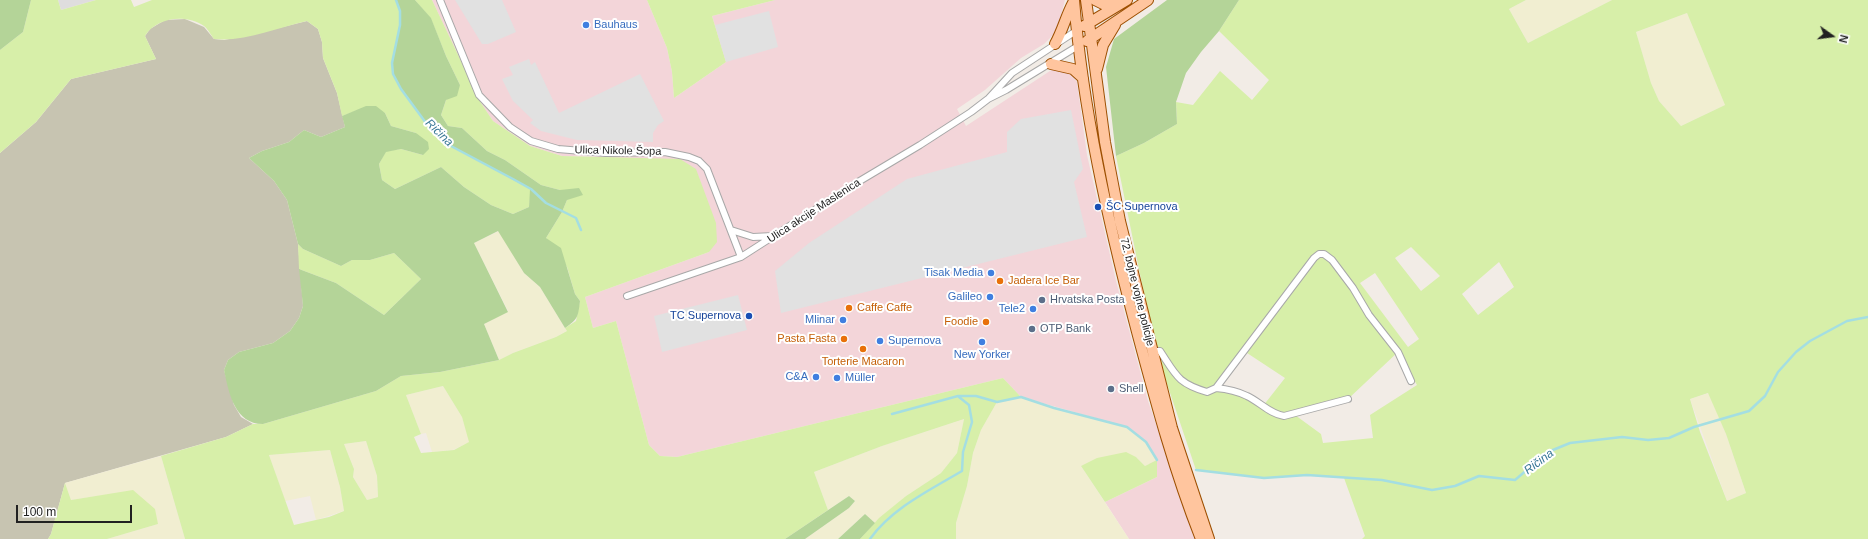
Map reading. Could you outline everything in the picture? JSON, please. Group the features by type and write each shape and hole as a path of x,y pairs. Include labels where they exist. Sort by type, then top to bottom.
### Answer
{"main road":[{"name":"72. bojne vojne policije","path":"1086,0 1095,75 1111,178 1172,428 1210,539"},
{"path":"1095,0 1105,5 1124,2"},
{"path":"1078,46 1119,21 1148,0"},
{"name":"72. bojne vojne policije","path":"1074,1 1076,31 1083,78 1111,233 1174,461 1201,539"},
{"path":"1055,44 1074,1"},
{"path":"1076,31 1124,2"},
{"path":"1095,75 1103,45 1109,33 1119,21"},
{"path":"1051,64 1073,69 1083,78"}],"street":[{"name":"Ulica Nikole Šopa","path":"440,0 479,95 510,127 531,141 558,148 606,153 666,152 689,156 699,161 707,169 742,257"},
{"name":"Ulica akcije Maslenica","path":"627,296 742,257 858,182 971,112 988,99 1012,73 1076,31"},
{"name":"Ulica akcije Maslenica","path":"988,99 1051,64 1078,46"},
{"path":"731,230 753,237 775,236"},
{"path":"1152,351 1160,351 1177,377 1190,387 1207,392 1216,388 1314,258 1319,254 1324,254 1332,260 1353,288 1369,315 1398,352 1411,381"},
{"path":"1216,388 1231,390 1248,396 1276,415 1284,416 1348,399"}],"shaded area":[{"path":"58,0 96,0 61,10"},
{"path":"432,0 647,0 667,48 672,72 674,98 726,62 712,16 775,0 1065,0 1057,31 1044,44 1021,58 985,90 957,109 966,126 1053,69 1063,69 1071,74 1077,82 1087,155 1116,281 1148,401 1196,539 1129,539 1105,502 1157,477 1127,427 1021,397 1003,378 677,457 660,456 649,445 616,321 593,328 585,297 709,252 608,157 562,156 530,146 493,121 481,103"},
{"path":"455,0 502,0 516,32 488,44 482,44"},
{"path":"1526,0 1612,0 1528,43 1509,9"},
{"path":"769,11 778,47 726,62 715,25"},
{"path":"1687,13 1725,105 1681,126 1659,101 1651,83 1636,32"},
{"path":"185,19 204,27 214,39 224,40 307,21 318,29 322,42 323,58 337,93 345,127 321,137 304,130 289,142 262,151 249,158 274,181 287,200 298,244 303,306 299,318 290,331 273,343 239,352 228,360 224,370 234,405 241,417 253,424 226,437 65,483 51,534 48,539 0,539 0,153 36,122 71,79 156,59 145,36 150,29 165,20"},
{"path":"529,59 531,65 535,62 559,113 640,74 664,121 658,125 653,133 653,142 577,140 541,131 530,123 533,120 513,101 502,79 513,75 509,67"},
{"path":"1071,110 1083,169 1074,182 1087,237 781,313 775,271 809,243 907,179 1007,152 1007,132 1021,119"},
{"path":"499,231 524,273 540,287 567,331 556,337 513,353 499,360 484,324 508,311 474,243"},
{"path":"738,295 747,330 662,352 654,316"},
{"path":"443,386 462,417 470,442 453,450 432,452 426,433 421,434 406,395"},
{"path":"1709,393 1726,434 1746,493 1727,501 1690,399"},
{"path":"1021,397 1054,408 1127,427 1146,442 1157,460 1145,466 1136,457 1081,466 1129,539 956,539 956,523 967,486 973,453 981,430 997,402"},
{"path":"964,419 957,453 941,473 906,496 875,523 865,514 838,539 805,539 849,508 855,501 849,496 828,510 814,472 882,446"},
{"path":"366,441 377,476 378,497 367,500 353,477 354,469 344,444"},
{"path":"330,450 340,487 344,511 316,520 310,496 285,501 269,455"},
{"path":"161,456 185,539 107,539 158,524 147,504 133,491 71,500 65,483"}],"green space":[{"path":"0,0 31,0 23,32 0,50"},
{"path":"31,0 58,0 61,10 96,0 131,0 134,7 152,0 396,0 400,11 400,25 392,63 393,74 401,89 426,123 531,189 529,207 513,214 491,205 464,187 441,167 395,189 382,180 379,164 386,151 401,149 423,155 416,133 391,126 385,113 366,107 342,116 337,93 323,58 322,42 318,29 307,21 260,34 237,38 214,39 204,26 197,22 181,19 164,21 150,30 145,36 156,59 71,79 36,122 0,153 0,50 23,32"},
{"path":"396,0 415,0 431,18 446,56 460,85 457,96 446,100 441,115 448,126 462,128 487,151 505,160 541,185 560,190 579,188 583,195 567,200 562,212 546,238 561,248 575,294 580,301 577,317 565,328 540,287 524,273 498,231 474,243 508,312 484,324 499,360 440,372 401,376 376,391 263,424 253,423 246,419 235,406 228,389 224,370 228,360 239,352 273,343 290,331 299,318 303,306 299,269 336,283 384,315 421,279 394,253 370,260 352,260 341,266 303,249 298,244 287,200 274,181 249,158 262,151 289,142 304,130 321,137 345,127 342,116 366,106 376,106 385,113 391,126 416,133 428,142 429,149 423,155 401,149 386,152 379,164 382,180 395,189 441,167 464,187 491,205 513,214 529,207 530,189 449,145 426,123 401,89 393,74 392,63 400,25 400,11"},
{"path":"415,0 432,0 481,103 493,121 530,146 562,156 680,159 696,169 716,223 717,242 709,252 585,297 593,328 616,321 649,445 660,456 677,457 1003,378 1021,397 997,402 981,430 973,453 967,486 956,523 956,539 860,539 879,518 906,496 941,473 957,453 964,419 882,446 814,472 828,510 785,539 185,539 161,456 226,437 253,424 263,424 376,391 401,376 440,372 499,360 513,353 556,337 567,331 565,328 576,321 580,301 575,294 567,267 546,238 562,212 567,200 560,190 541,185 505,160 487,151 462,128 448,126 441,115 446,100 460,85 431,19","holes":["443,386 462,417 469,442 454,450 421,453 414,437 421,434 406,395","366,441 377,476 378,497 367,500 353,477 354,469 344,444","330,450 340,487 344,511 329,517 294,525 269,455"]},
{"path":"647,0 775,0 712,16 726,62 674,98 672,72 667,48"},
{"path":"1167,0 1239,0 1219,31 1186,73 1176,102 1177,124 1144,143 1116,156 1106,67 1114,39"},
{"path":"1239,0 1526,0 1509,9 1528,43 1612,0 1868,0 1868,539 1362,539 1365,536 1344,478 1307,475 1264,478 1196,470 1163,372 1142,284 1116,156 1144,143 1177,124 1176,102 1193,105 1220,71 1252,100 1269,80 1219,31","holes":["1687,13 1725,105 1681,126 1659,101 1651,83 1636,32","1411,247 1440,276 1421,291 1395,258","1499,262 1514,287 1478,315 1462,294","1375,273 1419,339 1408,347 1360,283","1244,351 1285,378 1263,406 1248,396 1216,388","1398,352 1417,385 1370,415 1373,438 1323,443 1321,434 1295,415 1348,399","1708,393 1726,434 1746,493 1727,501 1700,432 1690,399"]},
{"path":"298,244 303,249 341,266 352,260 370,260 394,253 421,279 384,315 336,283 299,269"},
{"path":"1126,452 1136,457 1145,466 1157,460 1157,477 1105,502 1081,466 1097,458"},
{"path":"65,483 71,500 133,490 155,509 158,524 107,539 48,539 51,534"},
{"path":"849,496 855,501 849,508 805,539 785,539"},
{"path":"865,514 875,523 860,539 838,539"}],"waterway":[{"name":"Ričina","path":"396,0 400,11 400,25 392,63 393,74 401,89 426,123 449,145 531,189 546,203 576,218 581,230"},
{"name":"Ričina","path":"1196,470 1264,478 1307,475 1382,480 1432,490 1455,486 1479,476 1515,480 1548,452 1570,443 1622,437 1648,440 1669,438 1694,427 1749,411 1765,396 1778,372 1796,352 1810,341 1847,321 1868,317"},
{"path":"892,414 958,396 976,396 997,402 1021,397 1054,408 1127,427 1146,442 1157,460"},
{"path":"870,539 889,518 912,500 962,471 963,452 972,422 969,405 959,397"}],"place":[{"name":"Bauhaus","path":"586,25"},
{"name":"ŠC Supernova","path":"1098,207"},
{"name":"Tisak Media","path":"991,273"},
{"name":"Jadera Ice Bar","path":"1000,281"},
{"name":"Galileo","path":"990,297"},
{"name":"Hrvatska Posta","path":"1042,300"},
{"name":"Caffe Caffe","path":"849,308"},
{"name":"Tele2","path":"1033,309"},
{"name":"TC Supernova","path":"749,316"},
{"name":"Mlinar","path":"843,320"},
{"name":"Foodie","path":"986,322"},
{"name":"OTP Bank","path":"1032,329"},
{"name":"Pasta Fasta","path":"844,339"},
{"name":"Supernova","path":"880,341"},
{"name":"New Yorker","path":"982,342"},
{"name":"Torterie Macaron","path":"863,349"},
{"name":"C&A","path":"816,377"},
{"name":"Müller","path":"837,378"},
{"name":"Shell","path":"1111,389"}]}
